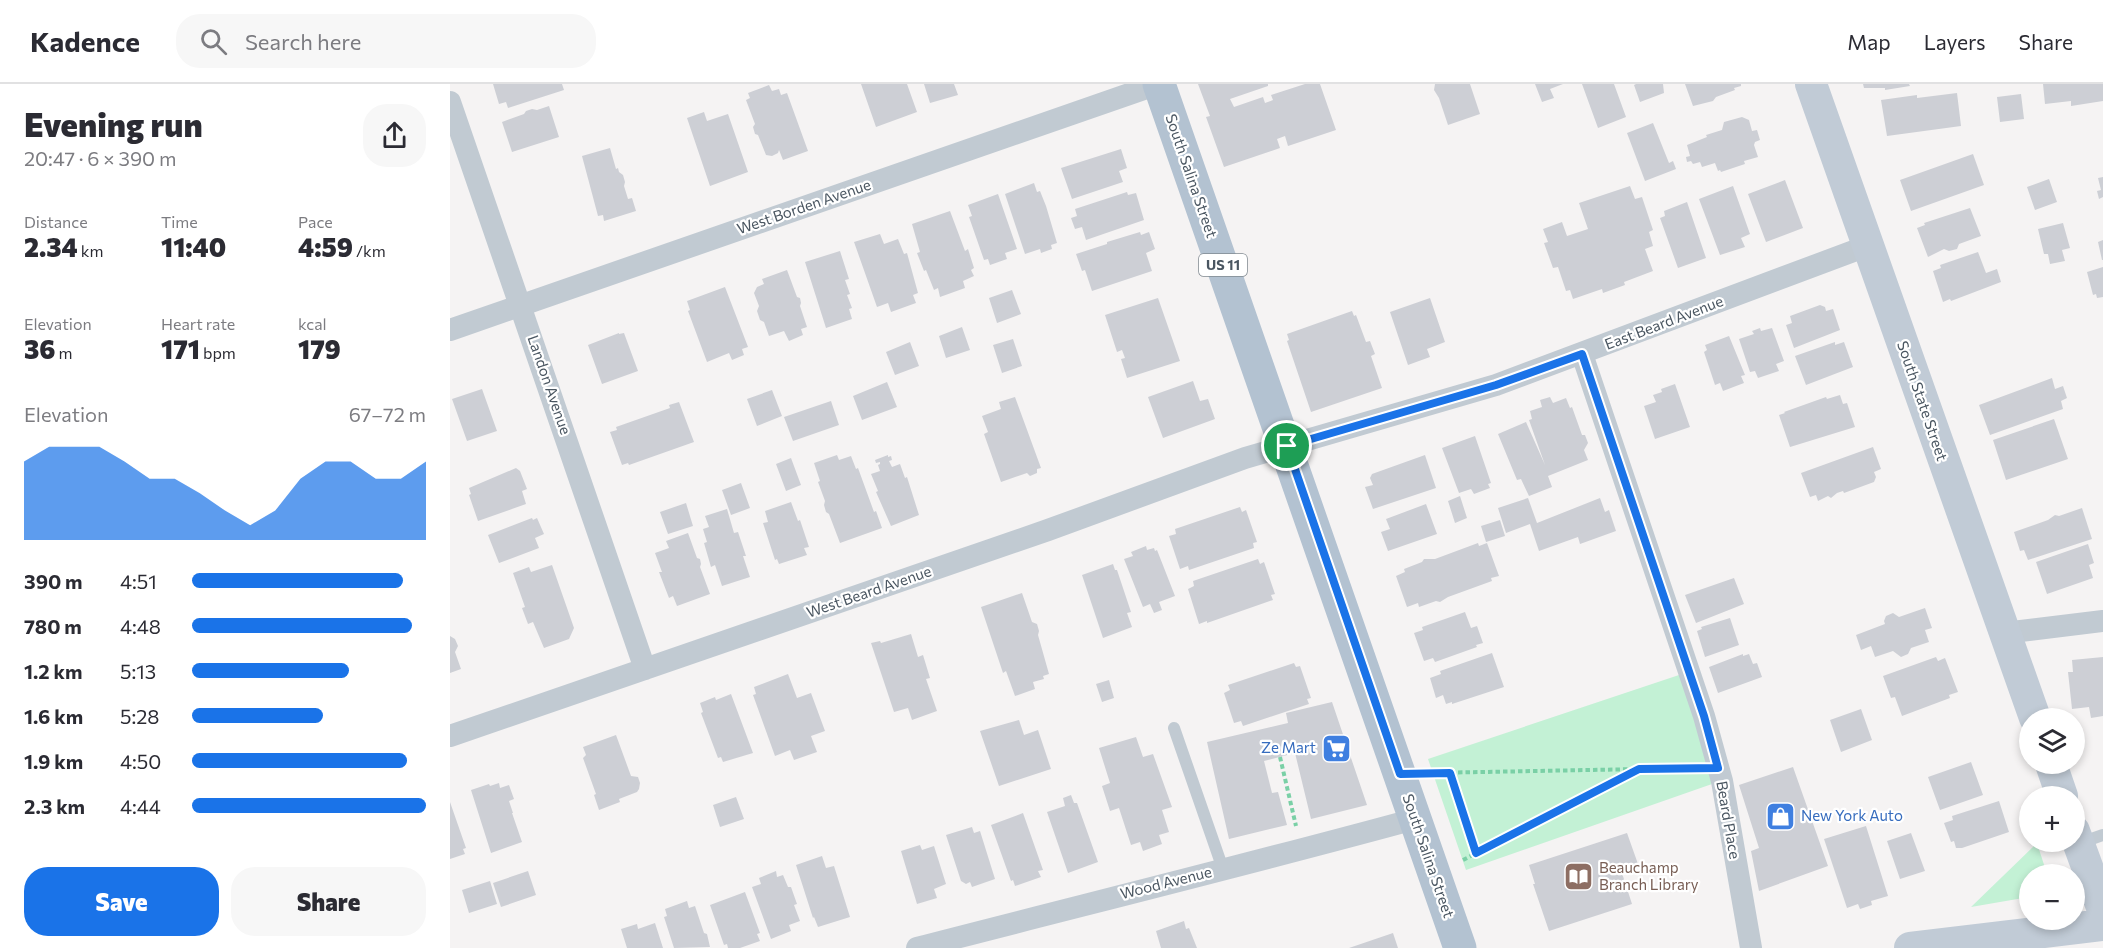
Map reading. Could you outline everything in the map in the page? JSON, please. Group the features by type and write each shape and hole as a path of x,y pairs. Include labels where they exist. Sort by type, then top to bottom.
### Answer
{"main road":[{"name":"South Salina Street","path":"1158,84 1287,446 1461,948"}],"street":[{"name":"West Borden Avenue","path":"450,330 1158,84"},
{"name":"South State Street","path":"1810,84 2031,708"},
{"name":"Landon Avenue","path":"450,102 645,669"},
{"name":"East Beard Avenue","path":"1287,446 1496,385 1867,246"},
{"name":"Beard Place","path":"1582,354 1704,716 1718,768 1751,948"},
{"name":"West Beard Avenue","path":"450,736 1037,534 1245,458 1287,446"},
{"path":"2004,633 2103,621"},
{"name":"Wood Avenue","path":"917,948 1415,819"},
{"path":"2086,836 2103,910"},
{"path":"1910,948 2103,925"}],"lane":[{"path":"1174,728 1223,869"}],"path":[{"path":"1280,757 1302,850"},
{"path":"1400,774 1718,768"},
{"path":"1462,860 1639,769"},
{"path":"1450,773 1476,853"}],"green space":[{"path":"1682,674 1712,784 1466,870 1428,759"},
{"path":"2028,852 2040,852 2044,864 2019,864 2019,899 1971,907"}],"building":[{"path":"493,84 562,84 564,90 508,108 506,102 499,104"},
{"path":"861,84 907,84 917,112 876,127"},
{"path":"924,84 954,84 958,95 930,103"},
{"path":"1198,84 1268,84 1268,86 1230,99 1234,107 1263,97 1265,103 1273,100 1271,95 1305,84 1320,84 1336,130 1288,146 1285,136 1277,139 1280,148 1224,167 1206,117 1210,116"},
{"path":"1435,84 1470,84 1480,114 1448,125 1434,90"},
{"path":"1535,84 1563,84 1550,89 1554,98 1542,102"},
{"path":"1582,84 1614,84 1626,117 1598,128"},
{"path":"1663,84 1664,93 1640,102 1634,85"},
{"path":"1685,84 1741,84 1741,86 1716,97 1713,101 1693,106"},
{"path":"1863,84 1909,84 1910,86 1885,90 1885,88 1864,88"},
{"path":"2043,84 2103,84 2103,101 2071,106 2071,101 2045,104"},
{"path":"769,85 772,91 779,89 781,95 787,93 808,151 783,160 779,150 772,156 766,155 758,135 755,134 753,127 755,124 746,100 750,98 748,93"},
{"path":"1957,93 1961,126 1887,136 1881,100"},
{"path":"2021,94 2024,119 2000,122 1997,97"},
{"path":"549,106 559,137 512,152 502,122 524,114 526,111"},
{"path":"704,112 707,121 728,114 748,172 710,186 687,118"},
{"path":"1742,117 1749,120 1752,131 1757,130 1760,140 1754,145 1758,157 1721,172 1718,171 1715,163 1702,167 1700,162 1693,164 1691,161 1687,162 1686,157 1690,156 1687,145 1722,130 1724,122"},
{"path":"1653,123 1669,163 1673,161 1676,169 1645,181 1627,133"},
{"path":"610,148 616,169 618,168 623,175 628,199 632,198 636,211 604,221 603,215 598,216 582,156"},
{"path":"1121,149 1127,168 1119,171 1123,182 1072,199 1061,168"},
{"path":"1973,154 1984,185 1911,211 1900,180"},
{"path":"2103,177 2103,197 2099,199 2097,191 2101,190 2098,178"},
{"path":"2049,179 2057,202 2035,210 2027,187"},
{"path":"1785,180 1803,228 1766,242 1748,194"},
{"path":"1034,183 1046,206 1057,243 1051,245 1052,249 1041,253 1040,249 1025,254 1005,194"},
{"path":"1630,186 1635,199 1642,197 1653,230 1649,232 1653,246 1645,249 1653,271 1603,293 1602,289 1573,299 1570,290 1566,291 1558,267 1553,268 1544,243 1548,242 1543,229 1562,222 1567,236 1588,229 1579,203"},
{"path":"1733,186 1750,234 1741,238 1745,247 1720,255 1699,199"},
{"path":"1127,192 1128,195 1136,193 1144,220 1086,240 1082,227 1075,229 1071,218 1077,216 1075,209"},
{"path":"998,194 1017,249 1005,253 1007,259 990,265 988,259 984,260 969,217 972,216 968,205"},
{"path":"1687,202 1706,258 1678,268 1660,218 1665,216 1664,211"},
{"path":"1970,208 1981,236 1959,244 1957,249 1949,251 1944,249 1928,257 1917,228 1925,225 1924,223"},
{"path":"950,211 965,251 968,249 974,276 963,281 965,288 940,297 938,288 934,290 917,253 920,252 912,224"},
{"path":"2063,223 2070,248 2062,250 2065,261 2050,264 2048,254 2044,254 2038,229"},
{"path":"1140,232 1141,235 1149,232 1155,249 1146,253 1152,271 1092,291 1085,270 1082,271 1076,254"},
{"path":"880,234 884,244 898,239 904,254 907,253 918,293 913,295 916,303 891,312 888,303 877,307 854,242"},
{"path":"2103,240 2103,260 2102,260 2098,242"},
{"path":"840,251 849,279 845,280 850,294 847,295 852,308 849,309 852,319 826,328 805,262"},
{"path":"1978,252 1986,273 1997,269 2001,282 1943,302 1933,271 1941,268 1940,265"},
{"path":"2103,267 2103,297 2097,298 2096,294 2093,295 2087,272"},
{"path":"787,270 797,297 800,298 800,306 807,327 801,329 803,335 789,341 784,331 769,336 764,322 760,320 757,311 759,306 754,293 757,287 764,284 762,279"},
{"path":"725,287 748,347 742,349 744,355 732,360 729,353 707,362 688,311 690,310 687,301"},
{"path":"1012,290 1021,314 997,323 989,298"},
{"path":"1158,298 1180,361 1127,378 1121,359 1125,358 1122,350 1117,352 1105,315"},
{"path":"1430,298 1445,342 1427,349 1430,357 1408,365 1390,312"},
{"path":"1820,305 1825,307 1826,311 1833,309 1840,330 1794,348 1786,325 1792,323 1790,316"},
{"path":"1352,311 1354,316 1356,315 1366,342 1370,341 1375,354 1371,356 1382,388 1311,412 1287,341 1289,340 1287,334"},
{"path":"962,327 970,350 946,358 939,336"},
{"path":"1760,328 1761,331 1772,328 1784,361 1776,364 1779,371 1758,378 1755,371 1750,372 1739,339 1754,334 1752,331"},
{"path":"624,333 638,371 602,384 588,345"},
{"path":"1729,336 1745,375 1741,376 1744,383 1723,391 1720,383 1715,385 1704,352 1707,350 1705,345"},
{"path":"1013,339 1022,366 1002,373 993,345"},
{"path":"910,342 919,366 895,375 886,352"},
{"path":"1835,342 1835,345 1844,342 1853,367 1806,385 1795,356"},
{"path":"2052,378 2055,389 2063,386 2067,398 2061,401 2063,409 1990,435 1979,405"},
{"path":"1193,381 1200,401 1208,399 1215,419 1163,438 1148,397"},
{"path":"887,382 897,407 862,420 853,396"},
{"path":"1675,384 1690,427 1655,439 1644,406 1656,402 1653,395 1662,392 1661,389"},
{"path":"482,389 497,431 467,441 452,399"},
{"path":"772,390 782,416 757,426 747,399"},
{"path":"1840,395 1843,404 1847,403 1855,427 1790,447 1779,415 1826,397 1827,399"},
{"path":"1015,397 1041,468 1030,476 1027,473 1001,482 984,434 988,432 982,416 1001,409 999,402"},
{"path":"1550,397 1553,403 1566,398 1570,408 1572,407 1582,435 1585,435 1588,443 1584,450 1588,460 1548,476 1552,487 1529,496 1521,479 1517,480 1498,434 1526,422 1545,465 1529,420 1532,419 1530,411 1542,407 1540,400"},
{"path":"831,401 839,425 793,441 784,417"},
{"path":"679,402 694,442 629,465 628,463 622,465 610,432 617,430 616,427 670,408 669,405"},
{"path":"2054,419 2068,459 2006,480 1993,440"},
{"path":"1475,436 1491,483 1488,484 1490,488 1474,494 1471,489 1459,493 1442,448"},
{"path":"1873,447 1881,469 1874,472 1876,477 1874,482 1844,493 1843,491 1837,493 1831,498 1828,496 1818,501 1816,495 1810,497 1801,473"},
{"path":"837,455 839,460 851,456 882,528 840,543 829,514 826,512 814,463"},
{"path":"888,455 888,457 891,456 892,460 889,461 892,467 900,464 905,478 907,477 919,515 891,526 871,474 880,471 878,465 880,462 876,463 875,460"},
{"path":"1425,455 1436,488 1373,509 1365,487 1373,485 1370,478 1372,474"},
{"path":"791,458 801,485 786,491 776,464"},
{"path":"516,468 520,471 527,489 522,491 526,504 478,521 469,495 471,494 469,488"},
{"path":"741,483 750,508 731,515 722,490"},
{"path":"1460,496 1467,518 1455,523 1448,501"},
{"path":"1528,498 1537,523 1600,498 1605,512 1609,510 1616,531 1580,544 1578,537 1539,551 1530,524 1506,533 1498,508"},
{"path":"791,502 809,547 804,548 807,555 779,564 777,559 775,560 763,523 768,522 765,511"},
{"path":"686,503 693,526 668,534 660,512"},
{"path":"1426,504 1437,534 1388,551 1381,532 1390,529 1386,519"},
{"path":"1240,507 1242,512 1246,510 1257,542 1253,543 1254,548 1189,570 1188,566 1180,569 1169,536 1176,534 1175,529"},
{"path":"2082,508 2092,539 2028,560 2024,550 2020,551 2014,532 2048,520 2055,515 2059,516"},
{"path":"727,509 734,533 738,532 750,577 722,586 715,565 711,567 704,543 707,542 703,529 709,527 705,516"},
{"path":"532,518 533,520 537,518 544,534 535,538 539,548 499,563 488,535"},
{"path":"1500,520 1505,536 1486,542 1481,526"},
{"path":"688,533 697,558 700,559 700,567 710,594 677,606 673,596 669,598 659,572 662,572 655,553 669,548 666,541"},
{"path":"1478,543 1479,546 1487,543 1499,576 1440,602 1436,601 1419,607 1418,603 1407,607 1396,576 1405,572 1404,569 1424,559 1435,559"},
{"path":"2088,544 2094,563 2089,565 2093,578 2047,594 2036,562"},
{"path":"1146,546 1147,550 1154,548 1155,551 1157,550 1175,596 1159,602 1162,610 1154,613 1150,604 1143,607 1124,559 1133,556 1131,552"},
{"path":"1258,559 1260,564 1264,562 1275,594 1271,595 1273,600 1199,624 1188,589 1194,586 1193,581"},
{"path":"1113,564 1131,612 1127,613 1132,627 1103,638 1082,575"},
{"path":"552,565 574,628 569,639 544,648 533,622 528,624 522,608 525,607 513,573 529,567 531,572"},
{"path":"1734,578 1744,604 1696,623 1685,595"},
{"path":"1022,593 1032,622 1037,624 1049,674 1043,676 1044,679 1033,682 1035,689 1015,696 1006,671 1003,673 981,607"},
{"path":"1925,608 1932,628 1925,630 1929,642 1911,648 1908,654 1901,657 1893,651 1875,657 1871,646 1861,650 1856,635 1885,624 1886,616 1893,613 1899,617"},
{"path":"1465,612 1471,628 1477,626 1483,643 1435,662 1433,658 1424,661 1414,633 1423,630 1422,627"},
{"path":"1730,618 1739,645 1705,657 1697,631 1702,629 1701,627"},
{"path":"911,634 918,657 923,655 930,678 926,679 937,711 912,720 908,708 894,712 871,643 880,641 881,643"},
{"path":"450,636 455,639 458,646 455,652 461,669 450,673"},
{"path":"1492,653 1504,687 1452,704 1452,702 1446,704 1443,695 1436,698 1430,678 1441,674 1440,671"},
{"path":"1743,654 1743,656 1749,654 1753,664 1757,663 1762,677 1718,693 1709,667"},
{"path":"1936,657 1938,661 1945,658 1958,692 1949,695 1950,698 1902,716 1895,697 1891,698 1883,676"},
{"path":"2103,657 2103,716 2091,718 2089,707 2072,708 2068,672 2073,672 2072,660"},
{"path":"1294,663 1296,667 1300,666 1311,698 1307,699 1309,704 1243,726 1241,721 1234,723 1224,693 1230,690 1228,685"},
{"path":"788,674 797,698 811,693 825,731 811,736 817,752 794,760 790,750 775,756 753,695 756,694 754,687"},
{"path":"1109,680 1114,698 1102,702 1096,684"},
{"path":"731,694 753,753 723,762 721,757 718,758 701,713 703,712 700,703"},
{"path":"1332,702 1367,805 1311,819 1295,753 1264,761 1272,793 1278,792 1287,825 1229,839 1207,742 1288,723 1286,713"},
{"path":"1861,709 1872,740 1841,752 1830,720"},
{"path":"1019,720 1024,735 1038,730 1051,769 999,786 980,731"},
{"path":"616,735 631,776 638,777 639,789 619,799 620,802 599,810 594,795 596,794 583,758 586,755 583,747"},
{"path":"1136,737 1143,757 1153,754 1172,807 1162,810 1169,832 1159,835 1162,844 1143,851 1140,842 1131,845 1119,808 1110,811 1102,786 1110,783 1099,748"},
{"path":"1971,762 1983,795 1940,810 1928,777"},
{"name":"New York Auto","path":"1793,767 1828,866 1759,891 1751,851 1759,848 1739,785"},
{"path":"499,783 500,788 509,785 514,799 509,801 522,842 491,853 471,790"},
{"path":"1071,795 1074,803 1077,803 1098,862 1068,873 1047,812 1065,806 1063,798"},
{"path":"736,797 744,819 720,827 713,805"},
{"path":"1999,801 2009,832 1956,848 1954,841 1951,842 1944,823 1953,820 1952,816"},
{"path":"450,802 466,848 463,849 465,854 450,859"},
{"path":"1023,813 1043,870 1038,871 1041,877 1015,886 1013,880 1011,881 991,825"},
{"path":"1866,826 1888,896 1871,901 1872,905 1860,909 1858,904 1847,908 1824,839"},
{"path":"972,827 974,833 980,831 995,879 972,887 970,882 966,884 961,881 946,835"},
{"name":"Beauchamp Branch Library","path":"1627,833 1638,864 1621,870 1632,904 1549,931 1529,865"},
{"path":"1911,833 1925,871 1900,879 1887,841"},
{"path":"920,845 922,850 934,846 946,884 934,889 937,898 917,904 901,851"},
{"path":"822,856 826,868 834,866 850,917 818,927 796,865"},
{"path":"528,871 536,895 501,907 493,883"},
{"path":"776,871 777,877 783,875 788,887 791,887 800,921 789,925 791,931 771,939 752,887 761,884 759,878"},
{"path":"490,881 497,904 469,913 462,890"},
{"path":"745,892 760,933 757,934 760,941 740,948 728,948 727,944 724,945 710,905"},
{"path":"687,901 689,908 695,906 710,947 674,948 664,917 667,916 665,909"},
{"path":"1184,921 1197,948 1161,948 1156,931"},
{"path":"655,923 663,948 627,948 621,929 637,924 638,929"},
{"path":"1393,933 1398,948 1349,948"}],"place":[{"name":"Ze Mart","path":"1337,748"},
{"name":"New York Auto","path":"1780,816"},
{"name":"Beauchamp Branch Library","path":"1578,877"}],"route":[{"path":"1582,354 1704,716 1718,768 1639,769 1476,853 1450,773 1400,774 1287,446 1496,385 1582,354"}]}
